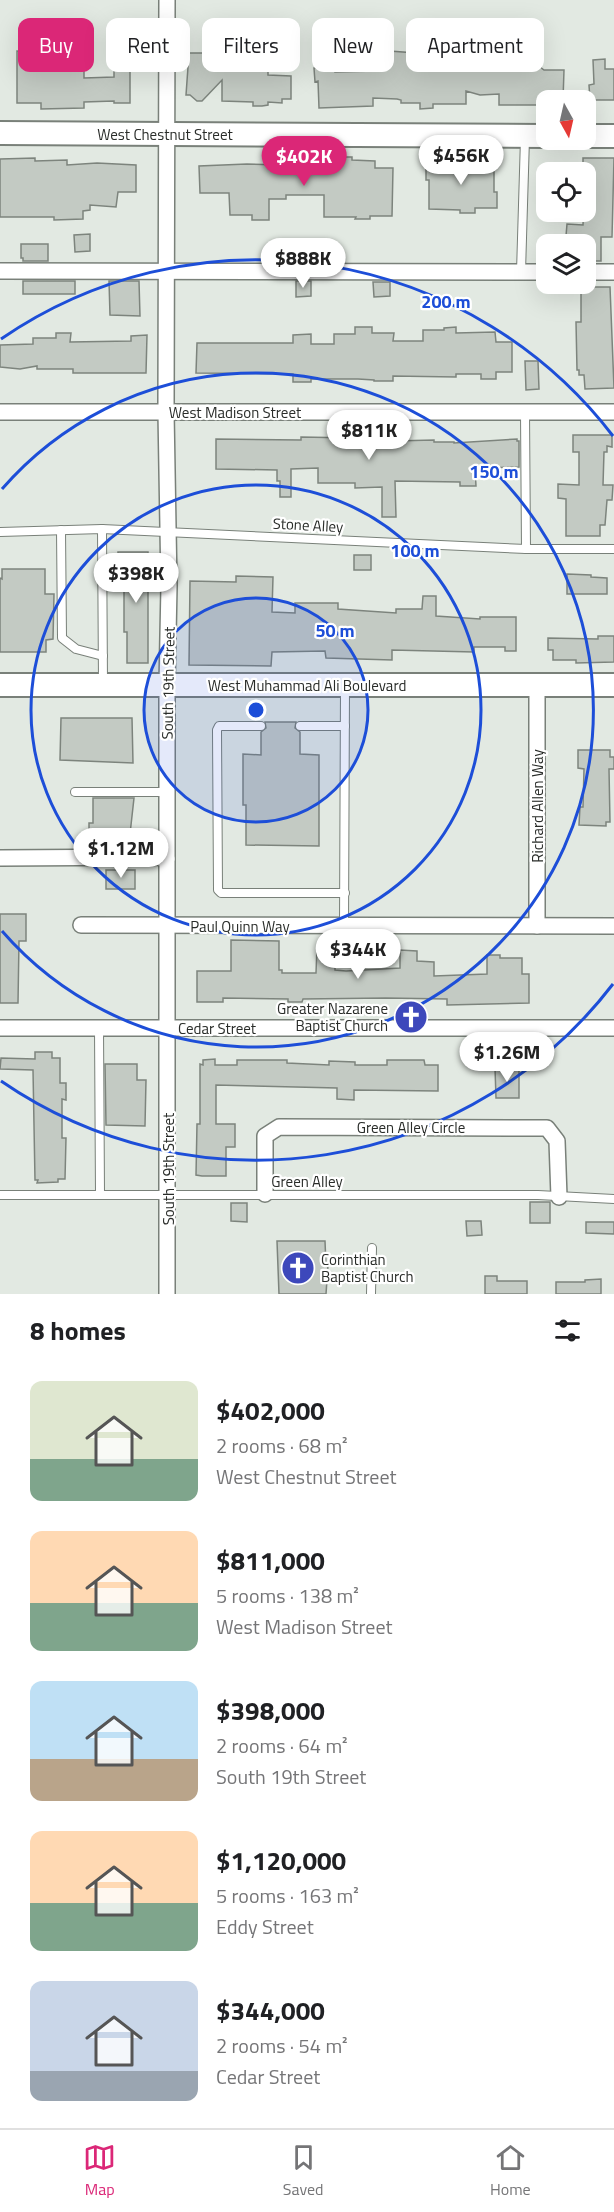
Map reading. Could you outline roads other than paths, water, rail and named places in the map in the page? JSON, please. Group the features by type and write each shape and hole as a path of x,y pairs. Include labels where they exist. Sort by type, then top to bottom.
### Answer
{"main road":[{"name":"West Chestnut Street","path":"0,133 536,135"},
{"path":"596,136 614,136"},
{"name":"West Muhammad Ali Boulevard","path":"0,685 614,685"}],"street":[{"name":"South 19th Street","path":"167,0 166,412 169,586 167,1294"},
{"path":"0,271 536,272"},
{"path":"596,272 614,272"},
{"name":"West Madison Street","path":"0,412 614,412"},
{"name":"Richard Allen Way","path":"537,685 537,926"},
{"path":"0,858 156,856 167,860"},
{"name":"Paul Quinn Way","path":"81,925 614,926"},
{"name":"Cedar Street","path":"0,1028 614,1028"},
{"name":"Green Alley Circle","path":"266,1194 265,1136 279,1127 547,1128 557,1141 559,1197"}],"lane":[{"path":"521,272 536,135"},
{"path":"525,412 526,549"},
{"path":"102,529 103,685"},
{"name":"Stone Alley","path":"0,532 102,529 526,549 614,549"},
{"path":"61,530 62,638 76,649 102,656"},
{"path":"344,926 345,685"},
{"path":"261,726 219,726 216,730 218,890 221,893 345,893"},
{"path":"300,726 345,726"},
{"path":"75,792 167,792"},
{"path":"99,1028 100,1195"},
{"name":"Green Alley","path":"0,1195 266,1194 614,1199"},
{"path":"371,1294 372,1248"}],"place":[{"name":"Greater Nazarene Baptist Church","path":"411,1017"},
{"name":"Corinthian Baptist Church","path":"298,1268"}]}
